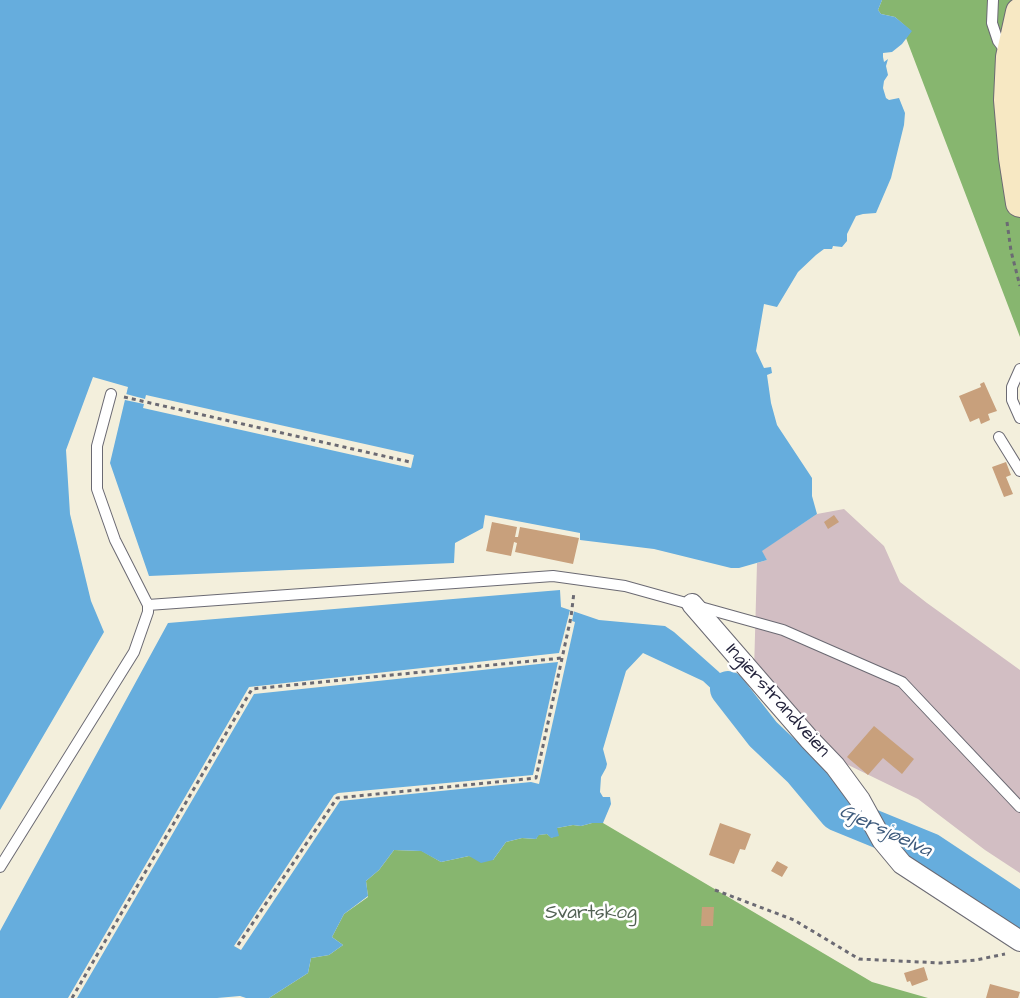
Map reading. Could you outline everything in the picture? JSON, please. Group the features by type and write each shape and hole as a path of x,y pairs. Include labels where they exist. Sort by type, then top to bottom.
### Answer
{"main road":[{"path":"1020,12 1010,56 1008,76 1010,128 1020,203"}],"street":[{"name":"Ingierstrandveien","path":"692,604 809,739 836,766 860,800 882,840 902,864 1016,947"}],"lane":[{"path":"994,0 992,24 998,41 1010,56"},
{"path":"1020,369 1012,387 1012,400 1020,418"},
{"path":"0,867 134,652 148,612 148,605 115,540 97,489 98,446 111,394"},
{"path":"999,437 1020,471"},
{"path":"148,605 553,576 626,586 783,630 902,682 1020,807"}],"path":[{"path":"111,394 410,462"},
{"path":"238,945 337,798 536,778 562,658 576,579"},
{"path":"72,998 252,689 562,658"},
{"path":"715,890 794,920 859,960 941,963 976,960 1016,947"}],"shaded area":[{"path":"844,509 884,546 900,582 1020,670 1020,873 985,850 918,799 840,761 754,671 757,563 767,560 761,551 817,514"}],"green space":[{"path":"882,0 1020,0 1020,337 906,38 911,31 895,17 881,14 878,10"},
{"name":"Svartskog","path":"603,823 872,982 928,998 269,998 308,973 311,958 329,955 343,945 332,937 344,914 368,897 366,881 379,870 394,850 422,851 441,862 469,856 493,860 506,842 522,838 536,839 538,835 547,834 552,838 557,828"}],"water":[{"path":"0,0 882,0 878,10 881,14 895,17 912,31 902,44 892,52 883,53 884,62 888,59 886,66 888,75 884,81 883,88 886,98 889,100 899,98 905,113 904,125 891,178 876,213 856,216 847,234 847,241 842,247 833,246 832,249 824,249 816,255 798,272 777,307 764,304 756,351 764,368 771,367 772,373 767,375 771,403 777,425 812,478 812,496 817,514 762,551 767,560 739,568 731,568 654,549 580,540 580,533 485,515 483,528 455,543 454,563 149,576 110,463 128,387 93,377 66,450 70,514 91,601 104,632 0,810"},
{"path":"560,590 561,607 599,620 665,626 719,672 730,685 728,689 717,694 703,681 643,653 626,671 603,749 607,764 601,777 600,792 603,797 610,797 611,804 603,823 557,828 559,836 551,838 547,834 539,835 536,839 522,838 506,842 493,860 481,863 469,856 441,862 421,851 394,850 379,870 366,881 368,896 344,914 332,937 343,945 329,955 311,958 308,973 269,998 246,998 240,996 217,998 0,998 0,931 168,623"}],"pier":[{"path":"126,394 145,399 146,395 414,455 411,468 143,408 144,404 125,400"},
{"path":"570,610 574,611 572,621 575,622 539,784 531,782 340,801 241,950 234,946 334,795 338,793 533,775 558,662 254,694 77,998 68,998 249,687 559,653"}],"building":[{"path":"984,382 997,411 988,414 990,420 981,424 979,418 970,422 959,396 981,387 980,384"},
{"path":"1006,462 1011,475 1006,477 1013,494 1004,497 992,467"},
{"path":"834,515 839,522 828,529 824,522"},
{"path":"492,522 517,527 515,537 518,537 520,527 579,538 573,564 515,552 517,543 514,542 511,556 486,551"},
{"path":"874,726 914,759 902,774 883,758 868,775 847,757"},
{"path":"720,823 751,834 745,850 740,849 734,864 709,855"},
{"path":"777,861 788,867 782,877 771,871"},
{"path":"702,907 714,907 713,926 701,926"},
{"path":"924,967 928,980 912,986 910,981 907,982 904,973"},
{"path":"990,984 1020,992 1018,998 986,998"}],"waterway":[{"name":"Gjersjøelva","path":"728,689 763,734 801,770 837,813 930,851 1020,911"}]}
